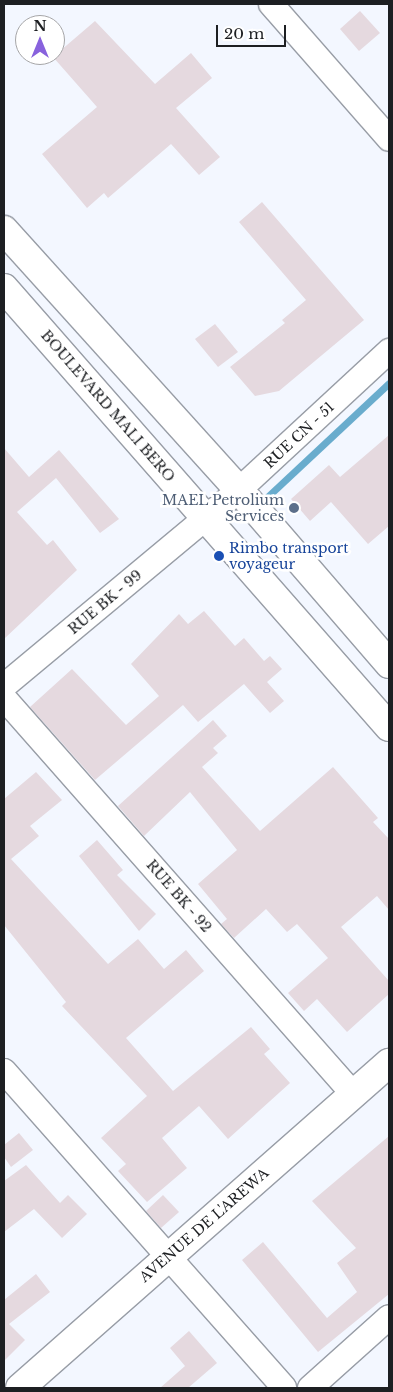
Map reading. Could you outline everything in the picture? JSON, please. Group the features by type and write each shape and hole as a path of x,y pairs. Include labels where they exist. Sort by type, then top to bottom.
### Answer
{"main road":[{"path":"4,230 239,490 389,664"},
{"name":"BOULEVARD MALI BERO","path":"4,288 389,727"},
{"name":"AVENUE DE L'AREWA","path":"20,1388 168,1255 389,1063"}],"street":[{"path":"271,4 389,139"},
{"name":"RUE CN - 51","path":"206,517 239,490 389,351"},
{"name":"RUE BK - 99","path":"4,686 206,517"},
{"name":"RUE BK - 92","path":"4,698 354,1095"},
{"path":"4,1071 284,1388"},
{"path":"310,1388 389,1317"}],"building":[{"path":"360,11 380,33 359,51 340,29"},
{"path":"95,21 155,84 191,53 212,78 176,108 220,157 199,175 171,144 108,198 104,193 87,208 42,154 97,107 60,65 65,65 65,47"},
{"path":"262,202 364,320 279,391 255,396 230,367 285,323 282,320 306,300 239,222"},
{"path":"215,324 238,352 218,367 195,339"},
{"path":"389,435 389,526 368,544 331,502 310,521 291,499 329,465 340,477"},
{"path":"4,448 29,477 59,450 119,519 100,533 56,478 17,512 47,545 53,540 77,570 4,639"},
{"path":"204,611 235,646 244,638 264,661 270,656 282,669 267,682 284,701 270,713 244,684 198,722 183,705 95,780 30,707 72,669 126,725 159,696 131,664 179,614 188,624"},
{"path":"213,720 227,736 213,748 218,753 202,767 260,831 333,767 378,818 373,822 389,839 389,910 377,896 341,927 389,981 389,994 347,1032 317,999 304,1011 288,993 328,958 297,924 287,932 266,909 234,938 221,924 227,919 198,884 237,850 190,792 144,836 118,806"},
{"path":"36,772 62,800 30,826 39,836 11,859 108,964 138,939 164,969 186,950 204,971 126,1038 173,1091 251,1027 270,1049 264,1054 290,1083 228,1139 199,1106 162,1138 187,1168 147,1202 118,1171 126,1164 101,1138 147,1096 62,1006 66,1002 4,925 4,799"},
{"path":"97,840 123,870 117,875 156,914 139,931 79,856"},
{"path":"19,1133 33,1150 11,1167 4,1157 4,1145"},
{"path":"389,1136 389,1294 318,1352 242,1260 263,1242 327,1318 357,1292 337,1263 356,1248 312,1201"},
{"path":"26,1165 60,1203 68,1195 87,1214 62,1238 34,1209 4,1232 4,1181"},
{"path":"163,1195 179,1212 161,1228 146,1211"},
{"path":"36,1274 50,1292 9,1324 25,1340 4,1361 4,1300"},
{"path":"189,1331 217,1363 188,1388 160,1388 185,1366 170,1348"}],"waterway":[{"path":"265,499 389,383"}],"place":[{"name":"MAEL Petrolium Services","path":"294,508"},
{"name":"Rimbo transport voyageur","path":"219,556"}]}
